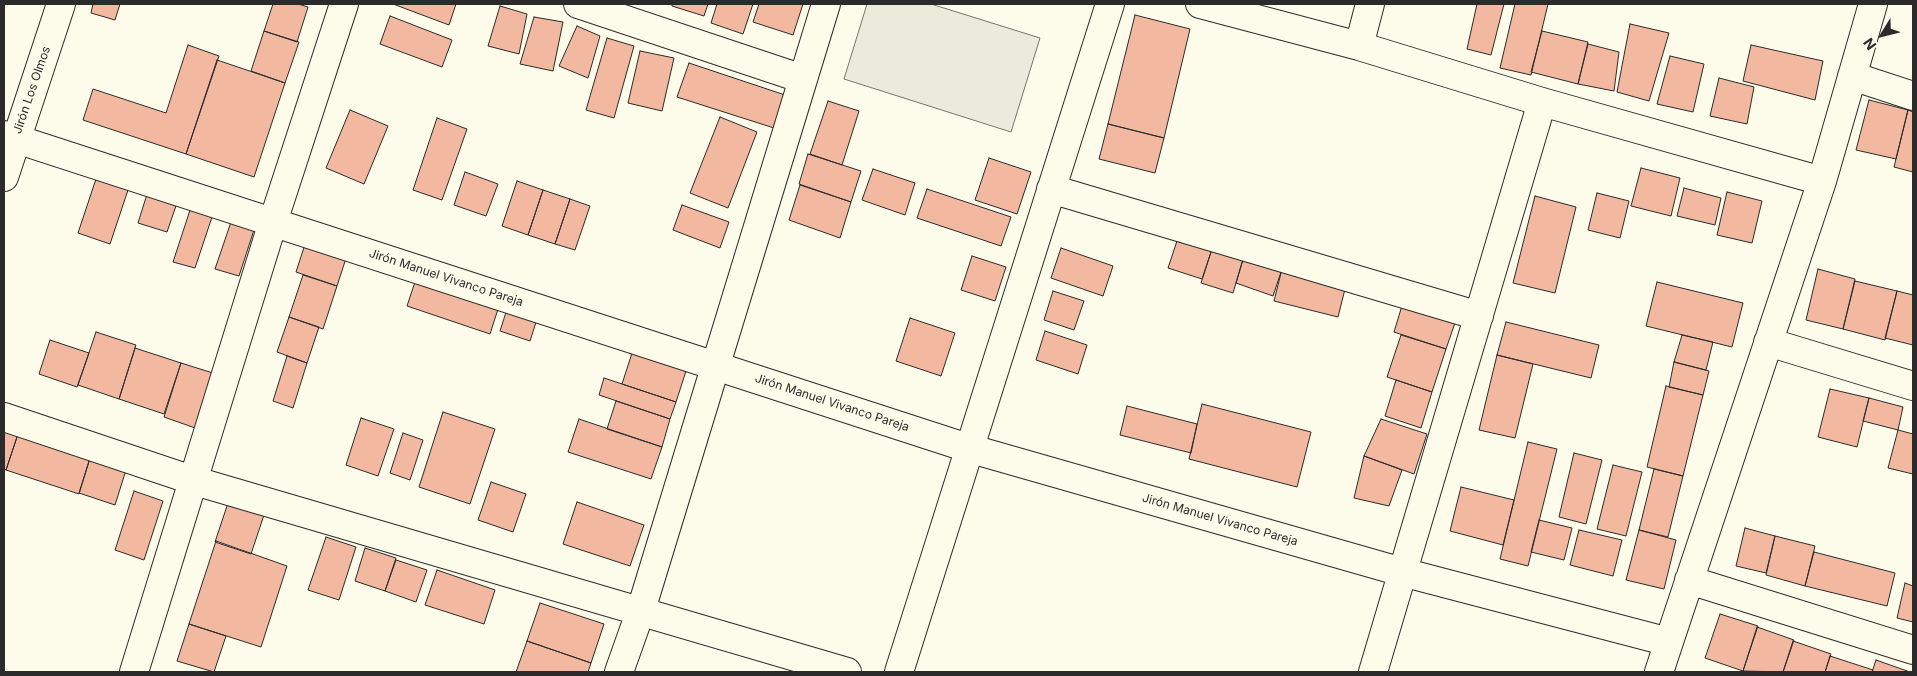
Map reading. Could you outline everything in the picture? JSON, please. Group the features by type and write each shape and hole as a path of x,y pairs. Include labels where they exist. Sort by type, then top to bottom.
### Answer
{"street":[{"name":"Jirón Los Olmos","path":"4,177 10,137 61,4"},
{"path":"134,672 273,222 344,4"},
{"path":"578,4 803,79"},
{"path":"619,672 641,610 826,4"},
{"path":"899,672 968,448 1110,4"},
{"path":"1200,4 1359,46 1542,102 1822,181"},
{"path":"1359,46 1370,4"},
{"path":"1659,672 1822,181 1873,4"},
{"path":"1852,76 1913,96"},
{"path":"1373,672 1542,102"},
{"name":"Jirón Manuel Vivanco Pareja","path":"10,137 968,448 1402,572 1668,642"},
{"path":"1051,189 1479,316"},
{"path":"1768,342 1913,386"},
{"path":"4,417 194,481 641,610 847,672"},
{"path":"1689,580 1913,650"}],"shaded area":[{"path":"867,4 931,4 1040,38 1011,132 844,79"}],"building":[{"path":"93,4 120,4 115,20 91,13"},
{"path":"273,4 298,4 308,7 297,42 264,31"},
{"path":"393,4 456,4 449,25"},
{"path":"672,4 708,4 704,16 672,6"},
{"path":"717,4 753,4 743,34 711,23"},
{"path":"759,4 803,4 793,35 753,22"},
{"path":"1477,4 1504,4 1491,55 1467,49"},
{"path":"1515,4 1548,4 1531,75 1500,68"},
{"path":"500,6 527,14 519,54 488,46"},
{"path":"1135,15 1190,29 1164,138 1108,124"},
{"path":"390,16 452,40 442,67 380,44"},
{"path":"534,17 563,22 553,71 520,64"},
{"path":"1630,24 1669,33 1649,101 1617,92"},
{"path":"577,26 600,36 588,78 559,66"},
{"path":"264,31 299,42 285,83 251,71"},
{"path":"1542,31 1588,42 1578,84 1531,72"},
{"path":"607,38 634,46 614,118 586,110"},
{"path":"1588,44 1619,52 1614,91 1578,84"},
{"path":"188,45 219,56 186,154 83,120 93,89 166,113"},
{"path":"1751,45 1823,61 1815,100 1743,81"},
{"path":"640,51 674,58 662,111 628,103"},
{"path":"1670,56 1704,64 1693,112 1657,104"},
{"path":"217,60 285,83 254,177 186,154"},
{"path":"689,63 785,95 774,128 677,97"},
{"path":"1719,78 1754,87 1747,124 1710,116"},
{"path":"1869,100 1908,110 1896,159 1856,150"},
{"path":"828,101 859,111 842,165 810,154"},
{"path":"350,110 388,126 364,184 326,168"},
{"path":"1908,110 1913,112 1913,172 1894,167"},
{"path":"720,117 757,132 728,208 690,193"},
{"path":"437,118 467,129 442,200 413,190"},
{"path":"1108,124 1164,138 1155,173 1099,159"},
{"path":"808,154 861,171 851,202 799,184"},
{"path":"989,158 1031,172 1017,214 975,200"},
{"path":"1641,168 1680,178 1671,216 1631,206"},
{"path":"873,169 915,183 905,215 862,200"},
{"path":"465,172 498,184 486,216 454,205"},
{"path":"98,173 130,184 110,244 78,233"},
{"path":"517,181 543,190 528,235 502,226"},
{"path":"800,185 851,202 840,238 789,220"},
{"path":"1684,188 1721,198 1715,225 1677,216"},
{"path":"927,189 1011,217 1001,246 917,218"},
{"path":"543,190 570,199 555,244 528,235"},
{"path":"148,191 178,200 167,232 138,223"},
{"path":"1727,192 1762,201 1752,243 1717,235"},
{"path":"1597,193 1629,201 1620,238 1588,230"},
{"path":"1535,196 1576,207 1555,293 1513,283"},
{"path":"570,199 590,206 575,250 555,244"},
{"path":"193,201 215,208 195,268 173,262"},
{"path":"682,205 729,222 720,248 673,230"},
{"path":"231,222 254,230 239,276 215,269"},
{"path":"308,235 349,249 337,286 296,272"},
{"path":"1179,235 1213,246 1202,279 1168,268"},
{"path":"1213,246 1244,256 1233,293 1201,283"},
{"path":"1061,248 1113,266 1103,296 1051,278"},
{"path":"972,256 1006,267 995,301 961,290"},
{"path":"1244,256 1282,269 1273,296 1236,283"},
{"path":"1282,269 1346,285 1338,317 1274,301"},
{"path":"1818,269 1855,279 1843,329 1806,320"},
{"path":"303,275 337,286 323,329 289,317"},
{"path":"1855,281 1897,291 1885,340 1843,329"},
{"path":"415,282 498,309 490,334 407,306"},
{"path":"1657,282 1743,303 1732,347 1646,326"},
{"path":"1053,291 1084,301 1074,330 1044,320"},
{"path":"1897,291 1913,295 1913,345 1885,338"},
{"path":"1404,299 1457,317 1446,349 1394,332"},
{"path":"508,306 538,316 530,341 500,331"},
{"path":"289,317 319,327 307,363 277,352"},
{"path":"910,318 955,333 941,376 896,361"},
{"path":"1506,322 1599,345 1591,378 1497,355"},
{"path":"1045,331 1087,345 1078,374 1036,360"},
{"path":"96,332 136,345 119,399 78,385"},
{"path":"1401,335 1446,349 1432,392 1387,377"},
{"path":"1682,335 1713,342 1706,370 1674,362"},
{"path":"50,340 89,353 77,387 39,374"},
{"path":"135,348 181,363 164,414 119,399"},
{"path":"633,350 687,368 676,402 622,384"},
{"path":"1497,355 1533,364 1515,438 1479,430"},
{"path":"287,356 307,363 293,408 273,401"},
{"path":"1674,362 1709,371 1703,395 1669,387"},
{"path":"181,363 216,374 198,429 164,417"},
{"path":"604,378 676,402 670,419 599,395"},
{"path":"1396,380 1432,392 1421,428 1385,416"},
{"path":"1666,386 1703,395 1683,476 1647,467"},
{"path":"1830,389 1869,398 1857,447 1818,437"},
{"path":"1869,398 1903,407 1898,430 1863,421"},
{"path":"616,401 670,419 662,447 607,429"},
{"path":"1202,404 1311,432 1297,487 1189,459"},
{"path":"1127,406 1197,424 1191,453 1120,435"},
{"path":"443,412 495,429 470,504 419,487"},
{"path":"361,418 394,429 378,476 346,465"},
{"path":"579,419 662,447 651,479 568,452"},
{"path":"1381,419 1427,434 1414,474 1364,456"},
{"path":"4,429 18,434 6,470 4,469"},
{"path":"1898,430 1913,434 1913,474 1888,468"},
{"path":"403,433 423,440 410,480 390,473"},
{"path":"18,434 90,458 79,494 6,470"},
{"path":"1528,442 1557,449 1528,566 1500,559"},
{"path":"1574,453 1602,460 1586,524 1559,517"},
{"path":"1364,456 1402,470 1389,506 1354,498"},
{"path":"90,458 126,470 115,505 79,493"},
{"path":"1613,465 1642,472 1626,536 1597,529"},
{"path":"1654,469 1683,476 1668,537 1639,530"},
{"path":"491,482 526,494 513,532 478,520"},
{"path":"1461,487 1514,500 1503,545 1450,531"},
{"path":"134,491 163,501 144,560 115,550"},
{"path":"229,500 265,512 251,554 215,542"},
{"path":"577,502 644,525 630,566 563,544"},
{"path":"1539,520 1572,528 1564,560 1531,552"},
{"path":"1745,528 1775,536 1766,573 1736,566"},
{"path":"1579,530 1622,540 1613,576 1570,565"},
{"path":"1639,530 1676,540 1664,589 1626,580"},
{"path":"1775,536 1815,546 1805,586 1766,575"},
{"path":"326,537 356,547 339,600 308,590"},
{"path":"216,541 287,566 261,647 189,624"},
{"path":"365,548 396,558 385,591 355,581"},
{"path":"1814,552 1895,573 1887,606 1805,586"},
{"path":"396,560 427,570 416,602 385,591"},
{"path":"437,570 495,590 484,624 425,605"},
{"path":"1905,583 1913,586 1913,622 1897,618"},
{"path":"540,603 604,624 591,663 527,641"},
{"path":"1720,614 1758,626 1743,671 1705,658"},
{"path":"189,624 226,636 214,672 177,661"},
{"path":"1757,627 1794,640 1783,672 1743,671"},
{"path":"527,641 591,663 588,672 516,672"},
{"path":"1793,641 1831,654 1825,672 1783,672"},
{"path":"1830,656 1873,670 1872,672 1825,672"},
{"path":"1876,660 1910,672 1872,672"}]}
